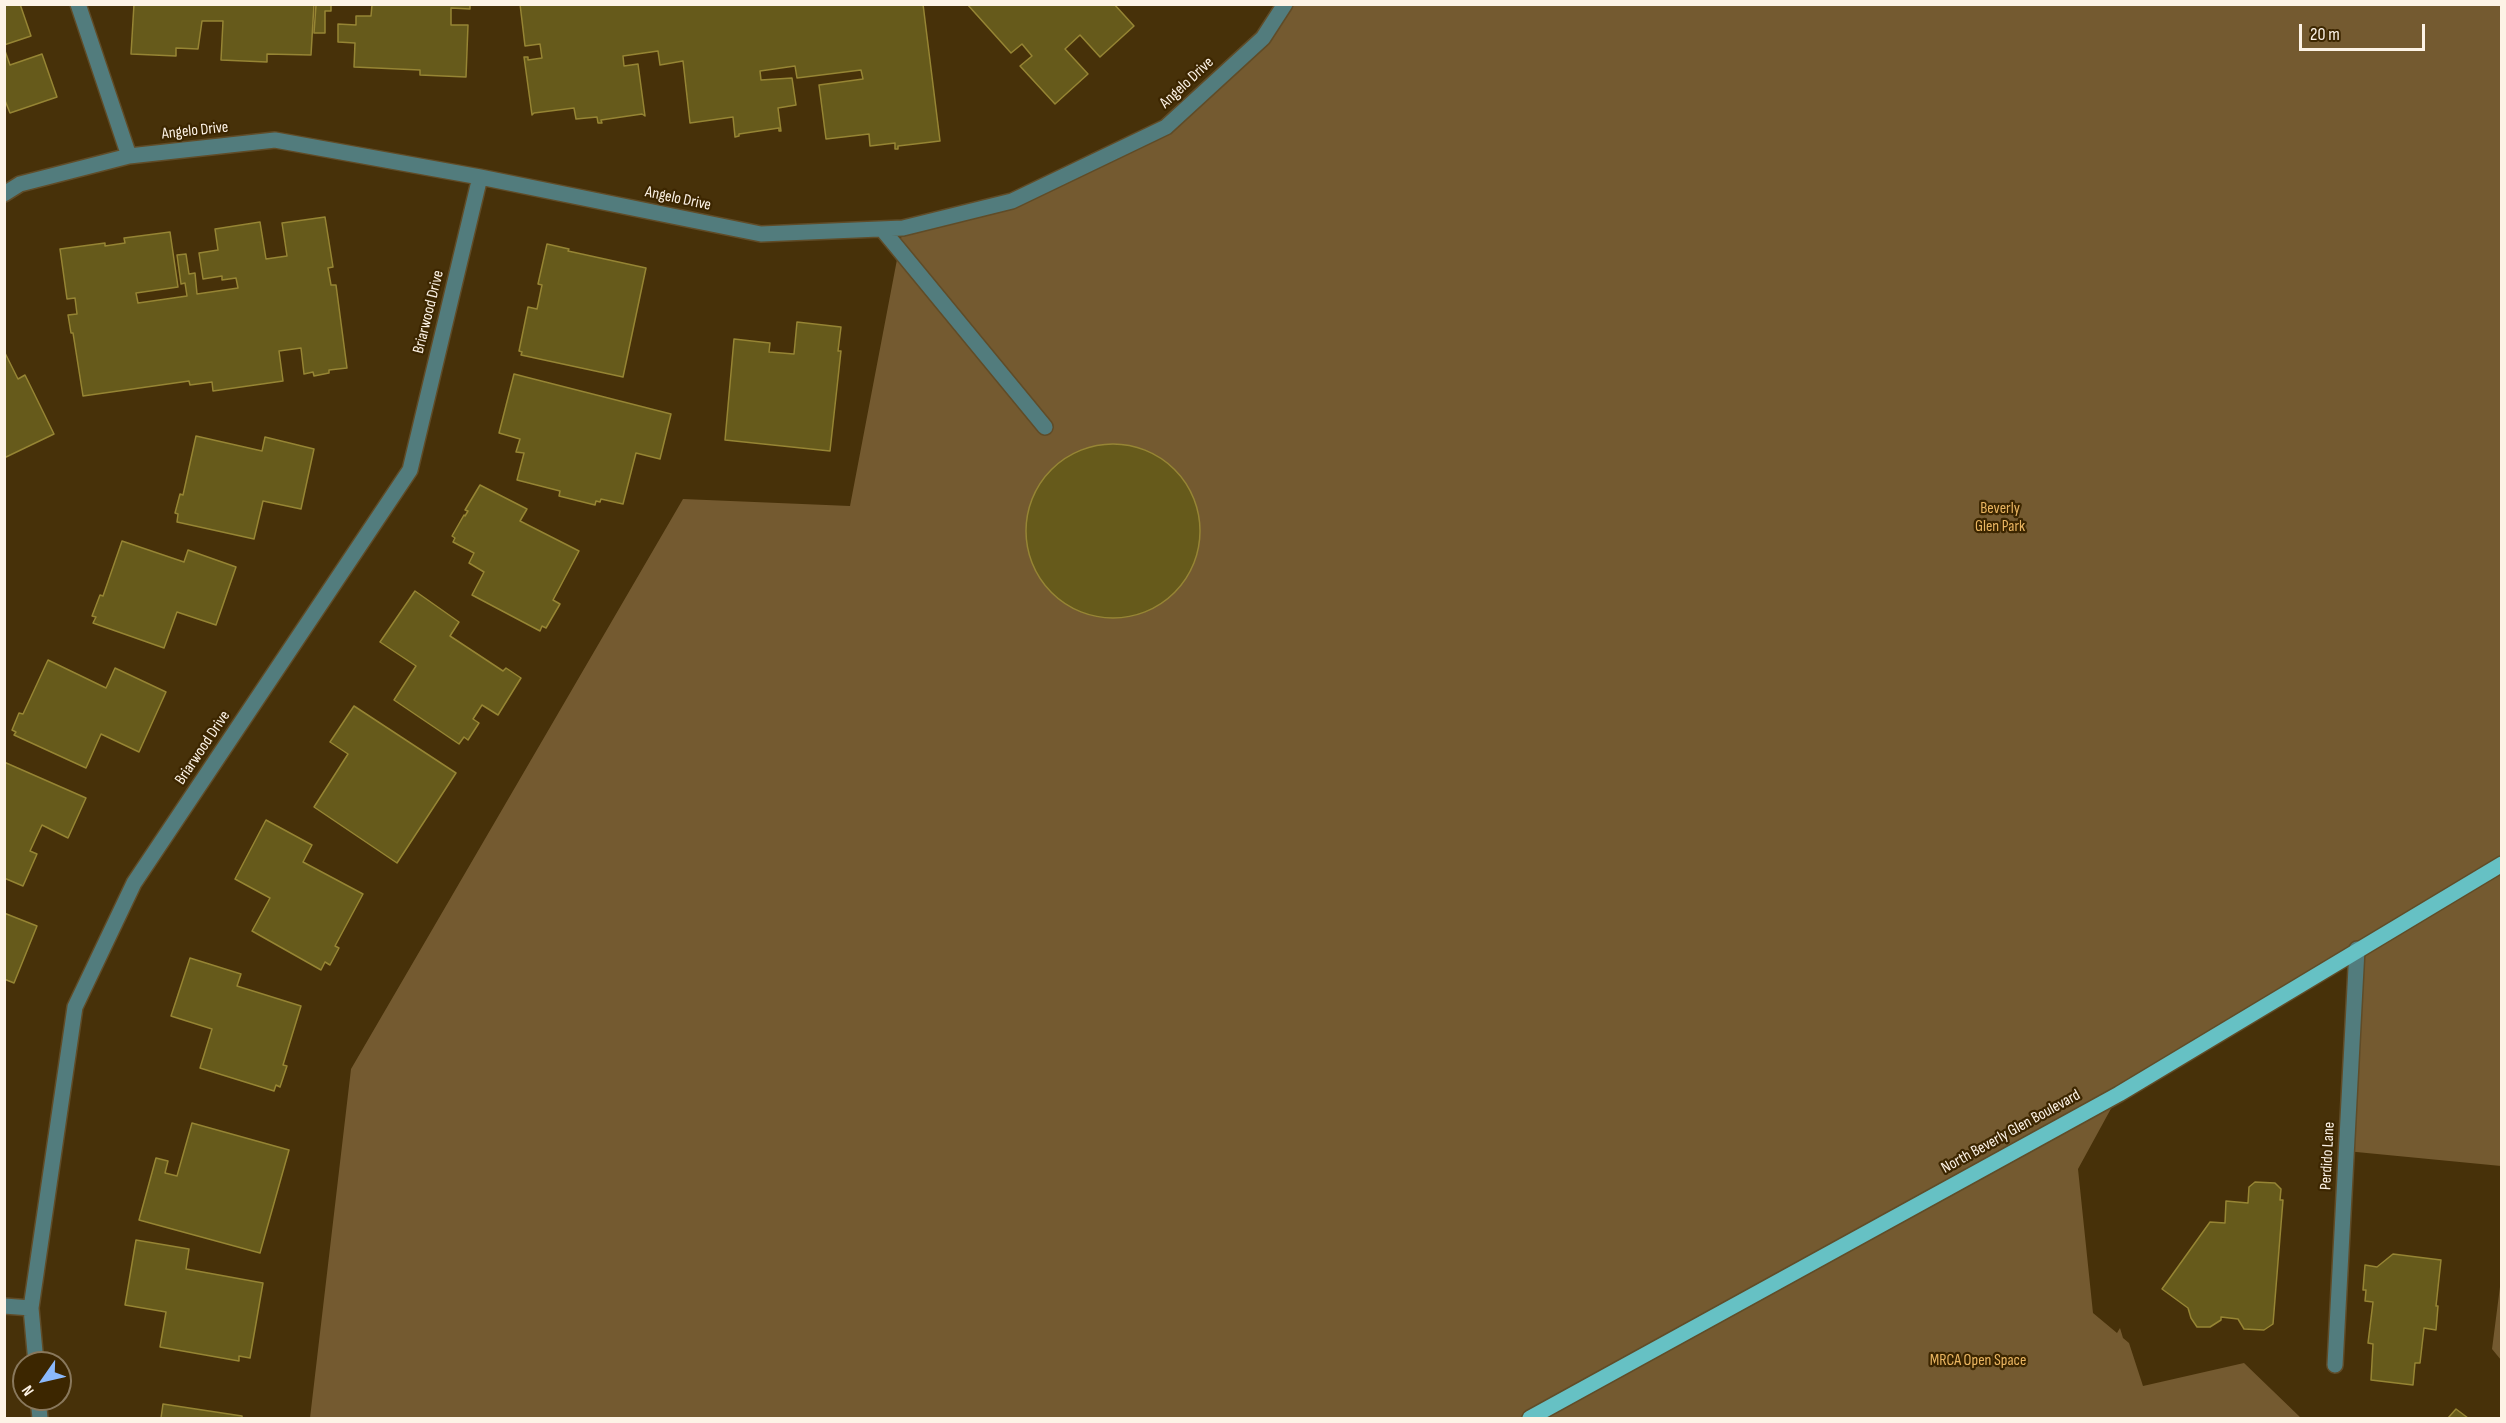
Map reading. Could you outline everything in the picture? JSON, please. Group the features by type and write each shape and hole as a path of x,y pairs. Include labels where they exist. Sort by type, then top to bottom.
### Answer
{"main road":[{"name":"North Beverly Glen Boulevard","path":"1530,1419 2119,1094 2502,864"}],"street":[{"path":"78,4 129,156"},
{"name":"Angelo Drive","path":"4,194 21,184 129,156 275,141 480,177 761,234 903,228 1012,201 1166,127 1263,38 1285,4"},
{"name":"Briarwood Drive","path":"35,1351 31,1308 75,1006 134,883 410,470 480,177"},
{"path":"882,229 1045,427"},
{"name":"Perdido Lane","path":"2335,1365 2357,949"},
{"path":"4,1306 31,1308"}],"green space":[{"path":"1285,5 2501,5 2501,1166 2346,1151 2357,950 2119,1094 2078,1169 2093,1313 2117,1333 2120,1328 2123,1338 2129,1343 2143,1386 2244,1363 2301,1418 310,1418 351,1069 683,499 850,506 903,228 1012,201 1166,127 1263,38"},
{"path":"2501,1279 2501,1360 2492,1349"}],"building":[{"path":"4,4 20,4 31,36 4,45"},
{"path":"134,4 314,4 311,55 267,54 267,62 221,60 223,21 202,21 198,49 176,48 176,56 131,54"},
{"path":"331,4 331,11 325,11 325,33 314,33 316,5"},
{"path":"369,4 470,4 470,9 451,8 451,25 468,25 466,77 420,75 420,70 354,67 355,43 338,42 338,24 356,25 356,16 371,16 372,5"},
{"path":"520,4 923,4 940,141 898,146 898,149 895,149 895,143 870,146 869,134 826,139 819,85 863,79 861,70 797,78 795,66 760,71 761,80 792,78 796,105 778,108 781,131 779,128 739,134 735,137 733,117 690,123 683,61 660,65 658,51 623,56 624,66 638,64 645,116 642,114 601,120 602,123 598,123 597,117 576,119 574,108 532,115 524,57 528,57 528,60 542,58 540,44 525,46"},
{"path":"967,4 1114,4 1134,26 1100,57 1080,35 1065,49 1088,74 1055,104 1020,66 1032,56 1022,44 1011,53"},
{"path":"4,48 10,65 42,54 57,97 10,113 4,98"},
{"path":"325,217 333,267 328,268 331,285 336,285 347,368 329,370 329,373 314,376 313,372 304,374 301,348 279,351 283,381 213,391 212,382 190,385 189,381 83,396 68,315 77,314 75,298 67,299 60,249 105,243 105,246 125,243 124,238 170,232 178,287 136,293 138,303 187,296 185,283 181,284 177,255 186,254 189,274 195,273 197,294 238,288 236,278 222,280 222,276 203,279 199,253 218,250 215,229 260,222 266,259 287,256 282,223"},
{"path":"547,244 569,249 568,251 646,268 623,377 521,355 522,352 519,351 528,307 537,309 542,285 538,284"},
{"path":"797,322 841,327 838,351 841,351 830,451 725,440 734,339 770,343 769,352 794,354"},
{"path":"4,351 18,379 25,375 54,434 4,458"},
{"path":"514,374 671,414 660,459 636,453 623,504 601,499 600,502 596,501 595,505 559,496 560,491 517,480 524,453 516,452 520,439 499,433"},
{"path":"196,436 262,451 265,437 314,449 301,509 263,501 254,539 177,522 178,514 175,513 180,494 183,495"},
{"path":"1113,444 1130,445 1146,450 1175,469 1194,498 1199,514 1199,548 1194,564 1175,593 1146,612 1130,617 1113,618 1096,617 1080,612 1051,593 1032,564 1027,548 1026,531 1027,514 1032,498 1051,469 1080,450 1096,445"},
{"path":"480,485 527,509 520,521 579,551 553,600 560,604 546,628 542,626 540,631 472,595 484,572 469,563 474,553 453,542 455,538 452,536 468,511 465,510"},
{"path":"122,541 184,562 188,550 236,567 216,625 177,612 164,648 93,623 96,617 92,616 100,595 103,596"},
{"path":"415,591 459,622 450,636 503,671 506,668 521,678 498,715 482,705 473,719 479,723 468,740 464,737 459,744 394,700 416,666 380,642"},
{"path":"48,660 106,688 115,668 166,692 139,752 101,734 86,768 14,735 16,732 12,730 19,713 23,714"},
{"path":"354,706 456,773 397,863 314,807 348,754 330,742"},
{"path":"4,762 86,798 68,838 42,825 30,851 37,854 23,886 4,878"},
{"path":"266,820 312,845 303,862 363,894 335,946 339,948 330,965 325,962 321,970 252,931 270,898 235,879"},
{"path":"4,913 37,926 14,983 4,979"},
{"path":"190,958 241,974 237,986 301,1006 283,1065 287,1066 280,1087 276,1085 274,1091 200,1068 212,1029 171,1016"},
{"path":"192,1123 289,1150 260,1253 139,1220 156,1158 168,1161 165,1173 177,1176"},
{"path":"2255,1182 2275,1183 2281,1189 2280,1200 2283,1200 2273,1324 2264,1330 2244,1329 2238,1319 2221,1317 2221,1320 2210,1327 2197,1327 2188,1308 2162,1289 2210,1222 2225,1223 2226,1201 2248,1203 2249,1187"},
{"path":"136,1240 189,1249 186,1269 263,1283 250,1358 239,1356 239,1361 160,1347 166,1312 125,1305"},
{"path":"2393,1254 2441,1260 2436,1330 2424,1328 2420,1363 2415,1363 2413,1385 2371,1380 2373,1344 2368,1343 2373,1302 2365,1301 2366,1290 2363,1290 2365,1265 2377,1267"},
{"path":"163,1404 242,1416 242,1418 161,1418"},
{"path":"2456,1409 2468,1418 2448,1418"}],"park label":[{"name":"Beverly Glen Park","path":"2000,518"},
{"name":"MRCA Open Space","path":"1978,1361"}]}
